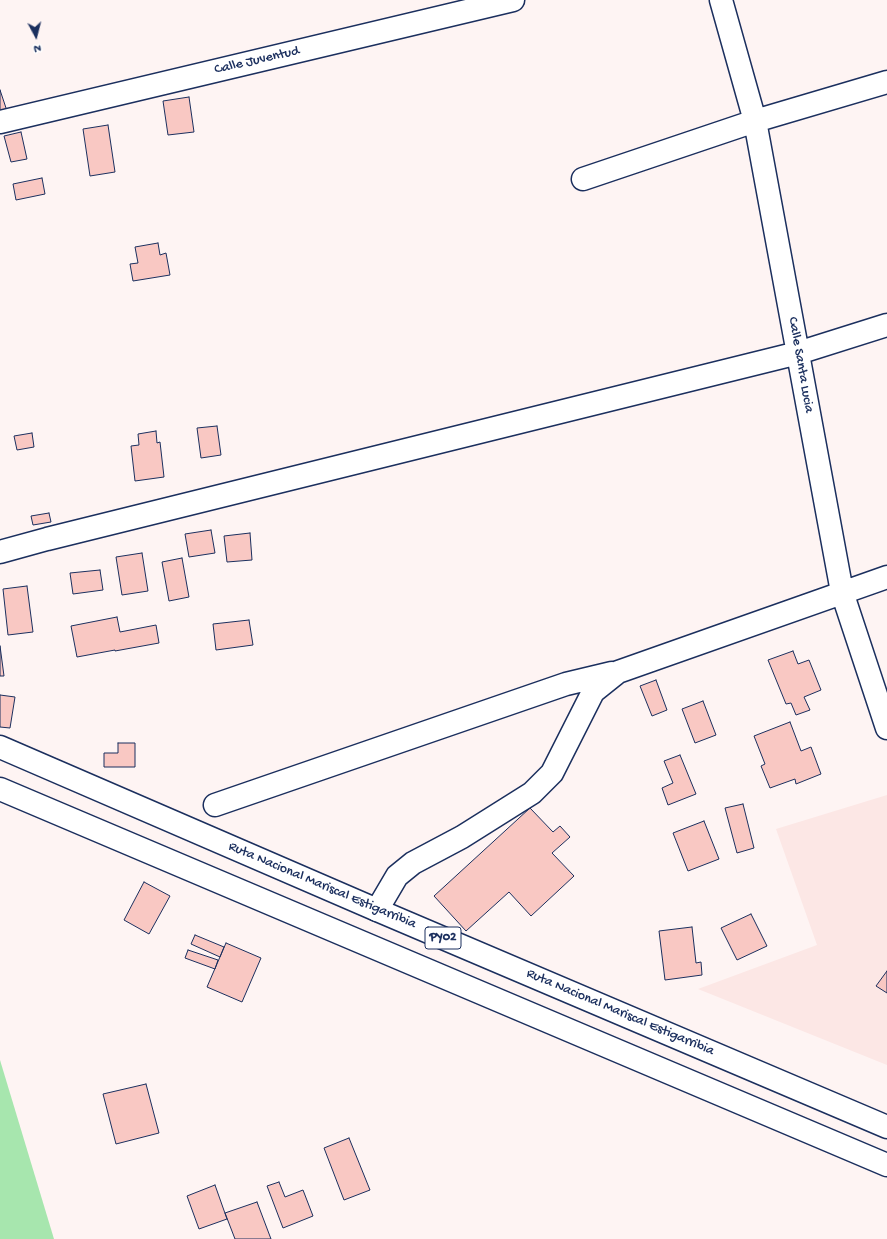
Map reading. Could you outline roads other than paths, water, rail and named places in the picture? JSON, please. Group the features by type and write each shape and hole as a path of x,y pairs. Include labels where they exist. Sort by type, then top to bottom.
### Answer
{"main road":[{"name":"Calle Juventud","path":"0,122 513,0"},
{"name":"Calle Santa Lucia","path":"721,0 755,121 842,592 887,728"},
{"path":"584,179 755,121 887,82"},
{"path":"0,552 798,353 887,325"},
{"path":"216,805 566,684 618,672 887,577"},
{"path":"378,910 397,876 413,863 462,837 532,793 552,773 594,692 618,672"},
{"name":"Ruta Nacional Mariscal Estigarribia","path":"0,746 378,910 886,1126"},
{"name":"PY02","path":"0,788 887,1164"}]}
